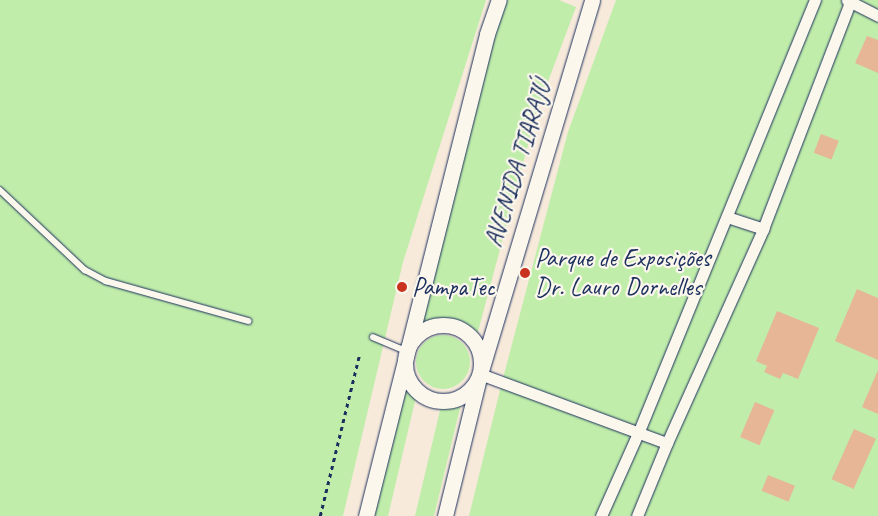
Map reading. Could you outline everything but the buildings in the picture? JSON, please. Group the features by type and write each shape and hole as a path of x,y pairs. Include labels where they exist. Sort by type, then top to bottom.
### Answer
{"main road":[{"path":"366,516 487,34 499,0"},
{"name":"AVENIDA TIARAJÚ","path":"445,516 480,374 588,1"},
{"path":"442,324 454,326 465,331 479,350 480,374 466,394 454,400 430,399 417,391 408,380 405,366 406,351 411,340 430,326 442,324"}],"street":[{"path":"601,516 639,431 728,217 815,0"},
{"path":"637,516 667,443 763,229 848,1 878,16"},
{"path":"728,217 763,229"},
{"path":"480,374 639,431 667,443"}],"lane":[{"path":"0,190 85,270 106,282 248,321"},
{"path":"374,337 406,351"}],"path":[{"path":"320,516 360,356"}],"green space":[{"path":"0,0 486,0 403,262 343,516 0,516"},
{"path":"506,0 559,0 576,7 537,111 476,339 455,321 442,319 417,325 489,52"},
{"path":"616,0 878,0 878,516 469,516 568,132"},
{"path":"443,335 453,337 462,343 468,352 470,362 468,372 462,381 453,387 443,389 433,387 424,381 418,372 416,362 418,352 424,343 433,337"},
{"path":"404,381 416,397 388,516 370,516"},
{"path":"462,400 434,516 415,516 441,406"}],"place":[{"name":"Parque de Exposições Dr. Lauro Dornelles","path":"525,273"},
{"name":"PampaTec","path":"402,287"}]}
